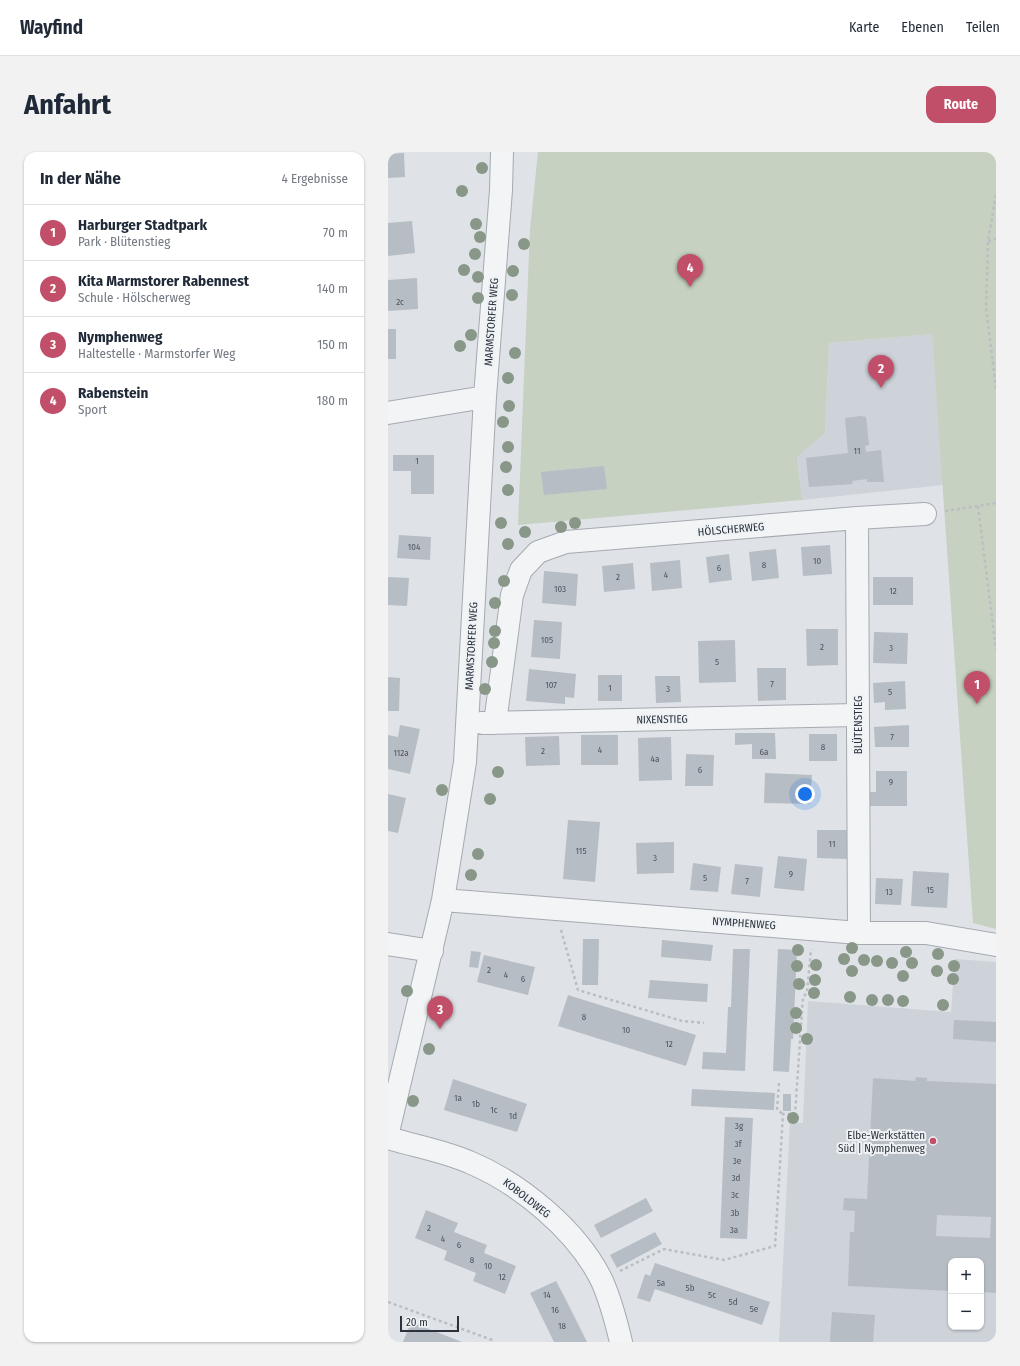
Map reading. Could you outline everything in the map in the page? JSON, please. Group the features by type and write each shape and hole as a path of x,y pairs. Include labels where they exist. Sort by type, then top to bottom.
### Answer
{"street":[{"name":"MARMSTORFER WEG","path":"388,1132 443,900 465,762 485,397 501,190 502,152"},
{"path":"388,413 485,397"},
{"name":"HÖLSCHERWEG","path":"495,723 512,595 520,570 538,552 566,542 857,518 925,514"},
{"name":"BLÜTENSTIEG","path":"857,518 859,932"},
{"name":"NIXENSTIEG","path":"467,724 858,715"},
{"name":"NYMPHENWEG","path":"443,900 812,929 859,932 926,933 996,945"},
{"path":"388,944 432,951"},
{"name":"KOBOLDWEG","path":"388,1138 469,1161 507,1180 542,1207 576,1242 601,1280 614,1313 621,1342"}],"path":[{"path":"996,195 988,241 986,307 996,389"},
{"path":"988,241 996,239"},
{"path":"925,514 996,503"},
{"path":"978,506 996,650"},
{"path":"554,908 578,990 682,1021 704,1023"},
{"path":"779,1083 777,1110 783,1114 795,1114 803,997 807,993 812,929"},
{"path":"601,1280 664,1248 724,1260 775,1246 783,1114"},
{"path":"388,1302 495,1341"}],"shaded area":[{"path":"932,334 943,485 802,500 797,457 825,433 829,343"},
{"path":"955,959 996,962 996,1342 779,1342 790,1122 803,1123 808,1001 951,1012"}],"green space":[{"path":"538,152 996,152 996,929 973,923 932,334 829,343 825,433 797,457 802,500 518,525 530,229"}],"building":[{"path":"404,153 405,177 388,178 388,154"},
{"path":"412,221 415,253 388,256 388,223"},
{"path":"417,278 418,309 388,311 388,280"},
{"path":"388,329 396,329 396,359 388,359"},
{"path":"861,416 866,417 869,445 865,446 866,452 881,450 884,482 867,482 867,479 852,481 853,484 809,487 806,458 848,453 845,418"},
{"path":"393,455 434,455 434,494 411,494 411,471 393,471"},
{"path":"604,466 607,489 544,495 541,472"},
{"path":"399,535 431,537 430,560 397,558"},
{"path":"830,545 832,574 803,576 801,547"},
{"path":"776,549 779,578 752,581 749,552"},
{"path":"729,554 732,580 709,583 706,557"},
{"path":"680,560 682,588 652,591 650,563"},
{"path":"633,563 635,589 604,592 602,566"},
{"path":"544,571 578,574 576,606 542,603"},
{"path":"388,577 409,578 407,606 388,605"},
{"path":"873,577 913,577 913,605 873,605"},
{"path":"534,620 562,622 560,659 531,657"},
{"path":"806,629 838,629 838,665 807,666"},
{"path":"874,632 908,633 907,664 873,663"},
{"path":"735,640 736,682 699,683 698,641"},
{"path":"757,668 786,668 786,700 758,701"},
{"path":"529,669 576,674 574,698 565,697 565,704 526,701"},
{"path":"598,675 622,675 622,701 598,701"},
{"path":"655,676 680,676 681,702 656,703"},
{"path":"388,677 400,678 399,711 388,711"},
{"path":"905,681 906,709 885,710 885,702 874,703 873,683"},
{"path":"400,725 420,729 410,774 388,769 388,735 398,737"},
{"path":"909,725 909,747 875,747 874,727"},
{"path":"735,733 775,733 776,759 752,759 752,744 735,745"},
{"path":"809,734 837,734 837,761 809,761"},
{"path":"581,735 618,735 618,765 581,765"},
{"path":"559,736 560,765 526,766 525,737"},
{"path":"671,737 672,780 639,781 638,738"},
{"path":"686,754 714,755 713,786 685,786"},
{"path":"876,771 907,771 907,806 870,806 870,792 876,792"},
{"path":"765,773 812,775 810,804 764,803"},
{"path":"388,794 406,798 398,833 388,831"},
{"path":"568,820 600,822 595,882 563,879"},
{"path":"817,830 847,830 847,859 817,858"},
{"path":"674,842 674,873 637,874 636,843"},
{"path":"778,856 807,859 804,891 774,888"},
{"path":"693,863 721,867 718,892 690,890"},
{"path":"735,864 763,867 760,897 731,894"},
{"path":"913,871 949,873 947,908 911,906"},
{"path":"876,878 903,879 901,905 875,904"},
{"path":"583,939 599,939 598,985 582,985"},
{"path":"662,940 713,945 711,961 661,957"},
{"path":"733,949 750,949 745,1071 702,1069 703,1052 726,1053 728,1007 731,1007"},
{"path":"778,949 797,950 793,1039 791,1039 789,1072 773,1071"},
{"path":"471,951 481,952 478,968 469,967"},
{"path":"484,955 535,967 528,995 477,982"},
{"path":"650,980 708,984 707,1002 648,998"},
{"path":"568,995 696,1035 686,1066 558,1026"},
{"path":"954,1020 996,1022 996,1042 953,1039"},
{"name":"Elbe-Werkstätten Süd | Nymphenweg","path":"916,1077 927,1078 927,1081 996,1084 996,1293 984,1292 984,1258 948,1258 948,1291 848,1286 850,1232 854,1232 855,1211 843,1210 844,1198 867,1199 873,1078 915,1081","holes":["937,1215 991,1217 990,1238 936,1236"]},
{"path":"453,1079 527,1104 517,1132 444,1110"},
{"path":"692,1089 775,1093 774,1110 691,1106"},
{"path":"783,1094 791,1094 791,1111 783,1111"},
{"path":"725,1117 753,1118 747,1239 720,1238"},
{"path":"646,1198 653,1211 601,1238 594,1225"},
{"path":"426,1210 458,1223 454,1232 487,1245 484,1253 516,1266 505,1294 473,1281 476,1273 444,1260 447,1251 415,1238"},
{"path":"655,1232 662,1244 617,1268 610,1255"},
{"path":"655,1263 770,1302 762,1325 655,1289 650,1302 637,1298 645,1274 650,1276"},
{"path":"556,1281 587,1342 554,1342 530,1293"},
{"path":"832,1312 875,1315 873,1342 830,1342"},
{"path":"411,1322 462,1342 403,1342"}],"place":[{"name":"Rabenstein","path":"690,287"},
{"name":"Kita Marmstorer Rabennest","path":"881,388"},
{"name":"Harburger Stadtpark","path":"977,704"},
{"name":"Nymphenweg","path":"440,1029"},
{"name":"Elbe-Werkstätten Süd | Nymphenweg","path":"933,1141"}]}
